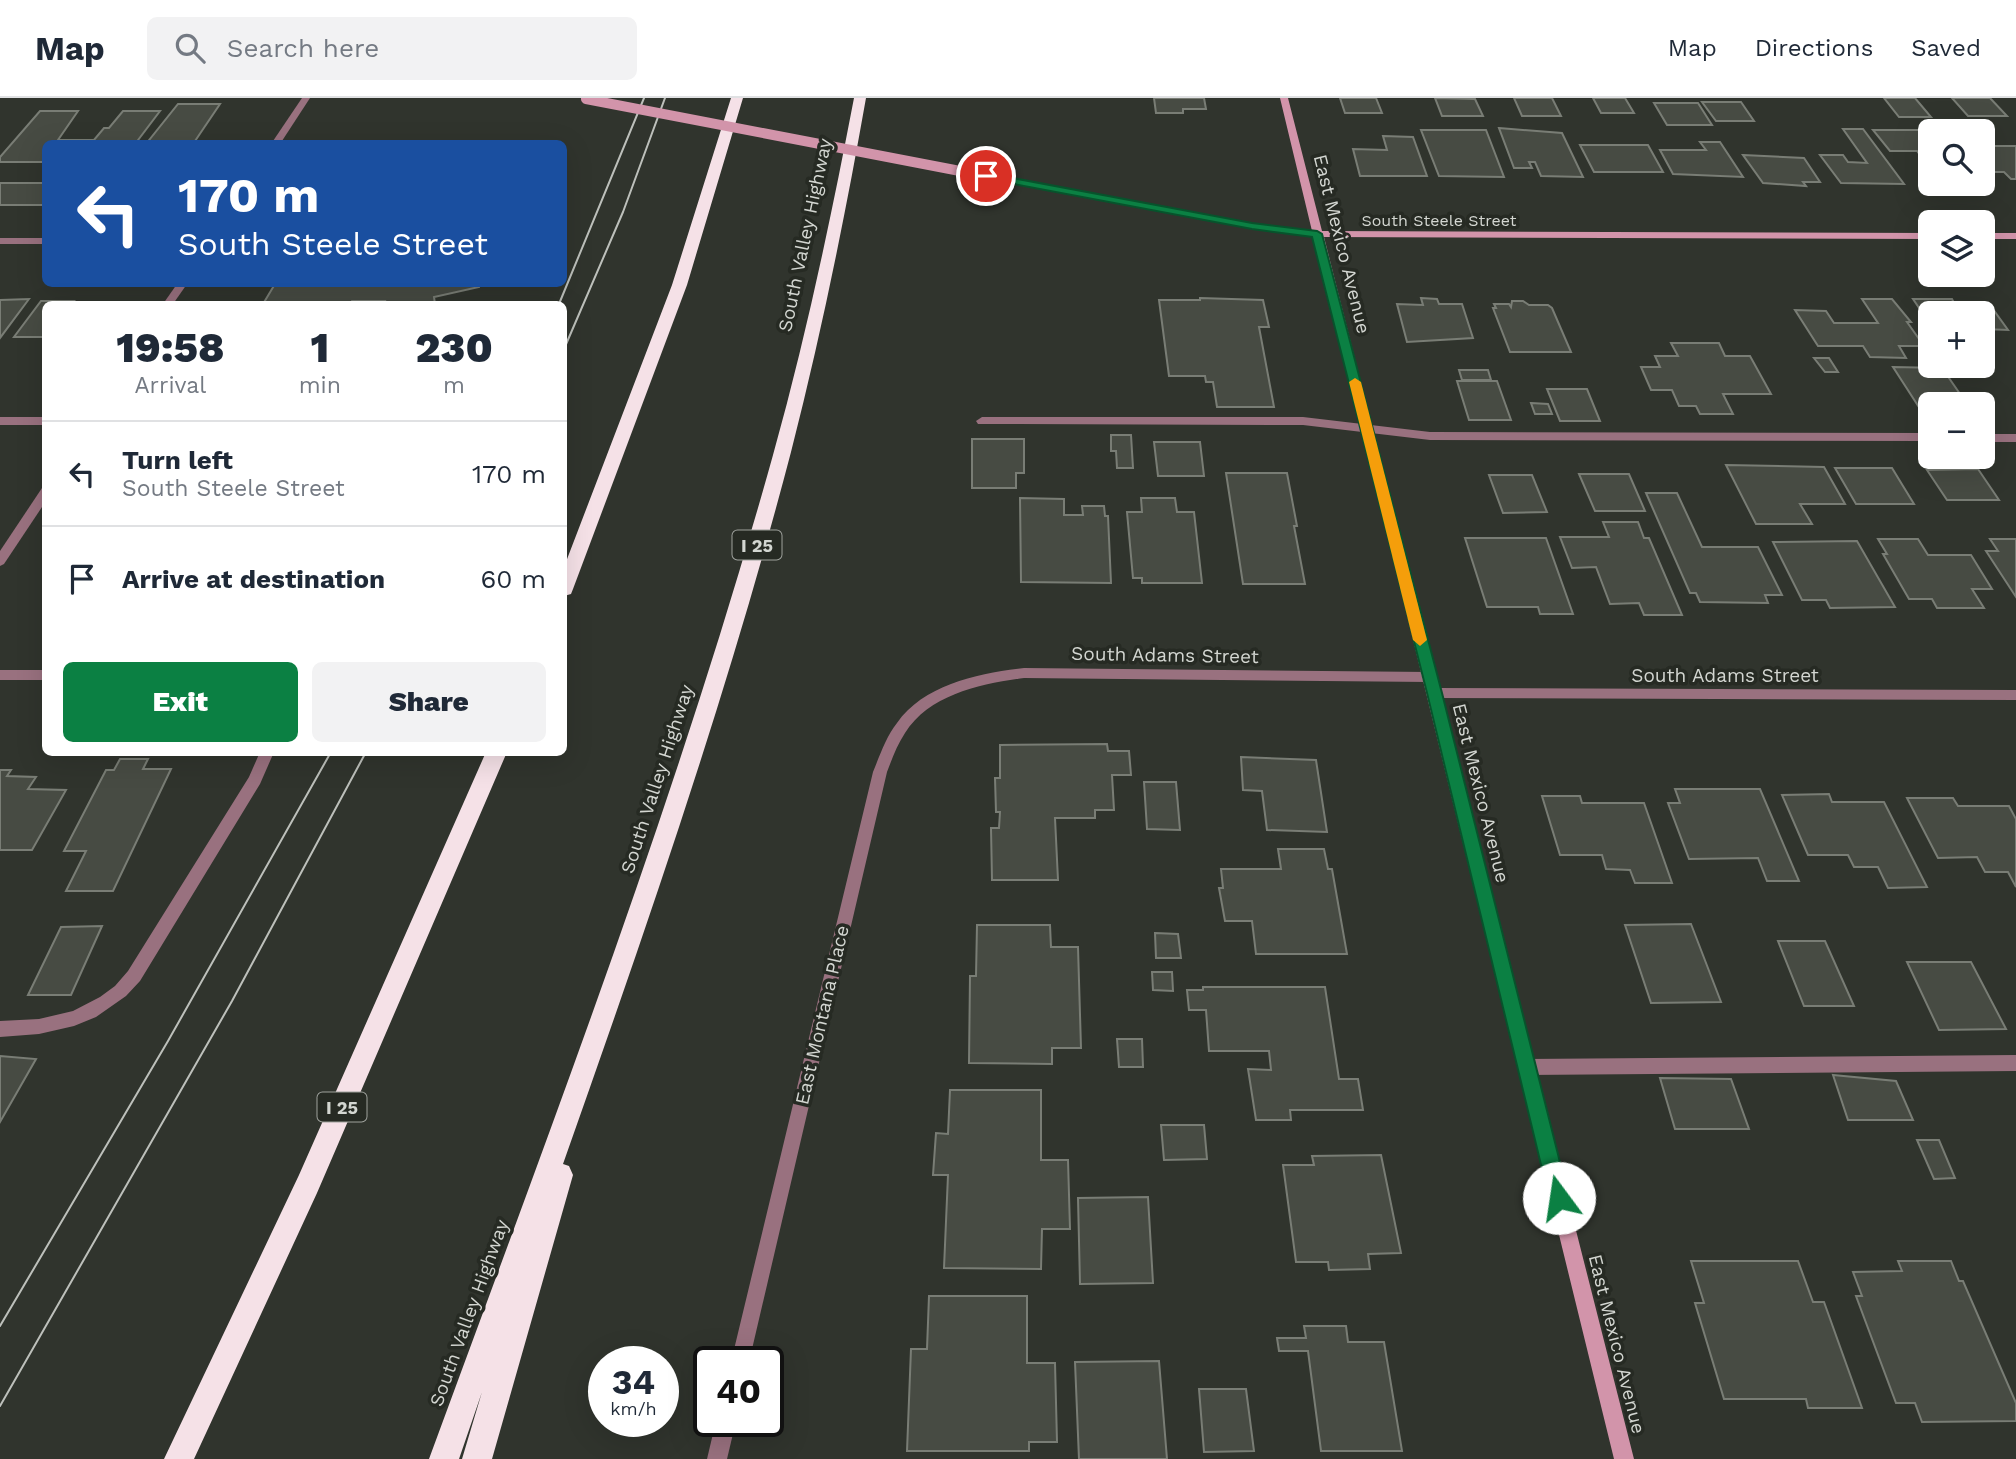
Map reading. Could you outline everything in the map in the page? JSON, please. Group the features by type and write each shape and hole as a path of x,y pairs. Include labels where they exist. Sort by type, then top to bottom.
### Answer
{"highway":[{"path":"567,581 657,349 715,176 737,98"},
{"name":"South Valley Highway","path":"444,1459 615,981 715,686 756,548 820,300 860,98"},
{"name":"I 25","path":"179,1459 308,1184 495,756"},
{"path":"477,1459 615,981"}],"street":[{"path":"278,140 306,98"},
{"name":"South Steele Street","path":"584,98 1252,226 1317,234 1918,236"},
{"name":"East Mexico Avenue","path":"1284,98 1435,693 1624,1459"},
{"path":"1995,236 2016,236"},
{"path":"0,241 42,241"},
{"path":"0,421 42,421"},
{"path":"982,421 1303,421 1430,436 1918,437"},
{"path":"1995,438 2016,438"},
{"path":"0,561 42,497"},
{"name":"South Adams Street","path":"945,694 1000,675 1024,673 1429,677"},
{"path":"0,675 42,675"},
{"name":"South Adams Street","path":"1435,693 2016,695"},
{"name":"East Montana Place","path":"744,1346 880,772 905,722 921,706 945,694"},
{"path":"0,1029 46,1026 75,1019 101,1009 119,995 134,976 248,792 265,756"},
{"path":"1526,1067 2016,1062"},
{"path":"717,1459 722,1437"}],"building":[{"path":"1154,98 1204,98 1206,109 1183,109 1183,113 1156,113"},
{"path":"1340,98 1376,98 1382,113 1345,113"},
{"path":"1435,98 1475,99 1483,116 1442,116"},
{"path":"1514,98 1552,98 1561,116 1522,116"},
{"path":"1593,98 1625,98 1634,113 1601,113"},
{"path":"1884,98 1915,98 1931,117 1899,117"},
{"path":"1952,98 1990,98 2007,116 1968,116"},
{"path":"1702,102 1741,102 1754,121 1716,121"},
{"path":"1654,103 1698,103 1712,125 1667,125"},
{"path":"178,104 220,104 196,140 149,140"},
{"path":"40,111 78,111 58,140 42,140 42,162 0,162 0,157"},
{"path":"123,111 160,111 138,140 94,140 104,128 109,128"},
{"path":"1499,128 1562,133 1583,177 1541,176 1535,162 1529,162 1532,168 1514,168"},
{"path":"1843,129 1863,129 1904,184 1841,183 1820,155 1843,155 1848,162 1867,163"},
{"path":"1421,130 1486,130 1504,177 1439,176"},
{"path":"1873,130 1918,130 1918,152 1890,151"},
{"path":"1383,136 1413,137 1427,176 1360,176 1353,149 1387,150"},
{"path":"1700,142 1720,142 1743,177 1673,174 1660,150 1706,150"},
{"path":"1580,145 1648,145 1663,172 1594,172"},
{"path":"1995,146 2016,146 2016,179 2011,179 2004,172 1995,172"},
{"path":"1743,155 1804,158 1820,182 1803,182 1806,186 1763,183"},
{"path":"0,183 42,183 42,205 0,205"},
{"path":"273,287 479,287 434,297 435,301 265,301"},
{"path":"1421,298 1437,299 1439,304 1462,304 1473,338 1407,342 1397,304 1423,305"},
{"path":"29,299 0,338 0,300"},
{"path":"1862,299 1892,299 1911,322 1907,322 1918,338 1918,346 1899,346 1906,358 1870,357 1863,346 1818,346 1795,310 1826,311 1834,323 1878,323"},
{"path":"1913,299 1953,301 1918,301 1918,306"},
{"path":"1159,300 1263,300 1269,327 1259,327 1274,407 1217,407 1213,382 1206,382 1205,376 1169,376"},
{"path":"41,301 42,301 42,337 14,337"},
{"path":"1512,301 1548,305 1552,308 1571,352 1510,352 1493,308 1496,308 1494,304 1509,304 1511,307"},
{"path":"1995,312 2008,330 1995,329"},
{"path":"1671,343 1719,343 1725,356 1750,356 1771,394 1723,394 1733,414 1700,414 1696,406 1679,406 1672,390 1651,390 1641,367 1660,367 1655,356 1678,356"},
{"path":"1814,358 1829,358 1838,372 1825,372"},
{"path":"1893,367 1918,368 1918,378 1949,378 1959,392 1918,392 1918,406"},
{"path":"1459,370 1488,370 1491,380 1462,380"},
{"path":"1457,381 1497,381 1511,420 1469,420"},
{"path":"1547,389 1587,389 1600,421 1560,421"},
{"path":"1531,403 1548,404 1552,414 1535,414"},
{"path":"1111,435 1131,435 1133,468 1117,468 1116,451 1111,451"},
{"path":"972,439 1024,439 1024,473 1016,473 1016,488 972,488"},
{"path":"1154,442 1200,442 1204,476 1158,476"},
{"path":"1726,465 1824,467 1845,504 1800,504 1812,524 1756,524"},
{"path":"1835,468 1892,468 1914,504 1856,504"},
{"path":"1978,469 1999,500 1947,500 1927,470"},
{"path":"1226,473 1287,473 1305,584 1243,584"},
{"path":"1579,474 1629,474 1645,511 1595,511"},
{"path":"1489,475 1532,475 1547,512 1503,513"},
{"path":"1646,493 1677,493 1702,547 1758,547 1782,595 1765,595 1768,603 1700,602 1696,593 1690,593"},
{"path":"1020,498 1064,499 1064,515 1083,515 1082,506 1104,506 1105,516 1108,516 1111,583 1021,582"},
{"path":"1141,498 1175,498 1177,512 1194,512 1202,583 1142,583 1142,578 1133,578 1127,512 1142,512"},
{"path":"1603,522 1638,522 1644,538 1649,538 1682,615 1644,615 1639,603 1610,604 1596,567 1572,568 1560,537 1609,537"},
{"path":"1465,538 1546,538 1573,614 1540,614 1538,607 1487,607"},
{"path":"1878,539 1918,539 1928,555 1971,555 1992,589 1972,589 1984,608 1937,608 1932,599 1909,599 1883,554 1887,554"},
{"path":"1990,539 2016,539 2016,597 1986,551 1998,551"},
{"path":"1857,541 1895,607 1830,608 1826,600 1802,600 1773,542"},
{"path":"1107,744 1108,751 1129,751 1131,775 1112,775 1114,810 1095,810 1095,818 1055,818 1058,880 992,880 991,828 999,828 1000,812 996,812 995,778 1000,778 1000,745"},
{"path":"1241,757 1316,760 1327,832 1267,830 1262,791 1243,790"},
{"path":"120,759 148,759 143,769 171,769 113,891 66,891 86,851 64,851 106,770 114,770"},
{"path":"0,770 11,770 7,776 36,777 28,789 66,790 32,850 0,850"},
{"path":"1144,782 1176,782 1180,830 1147,829"},
{"path":"1675,789 1760,789 1799,881 1767,881 1758,858 1689,859 1668,803 1680,803"},
{"path":"1829,794 1832,802 1884,802 1927,887 1888,888 1878,867 1854,867 1848,855 1808,855 1782,795"},
{"path":"1542,796 1580,796 1582,803 1644,803 1672,883 1635,883 1630,870 1606,869 1602,855 1560,855"},
{"path":"1907,798 1953,798 1958,806 2009,806 2016,819 2016,887 2008,872 1985,872 1977,857 1938,858"},
{"path":"1278,849 1324,849 1328,869 1332,869 1347,954 1256,954 1252,921 1225,921 1219,888 1223,888 1221,869 1281,869"},
{"path":"1691,924 1721,1002 1651,1003 1625,925"},
{"path":"977,925 1050,925 1051,947 1078,947 1081,1048 1052,1048 1052,1064 969,1063 970,976 976,976"},
{"path":"102,926 71,995 28,995 61,927"},
{"path":"1155,933 1178,934 1181,958 1156,958"},
{"path":"1778,941 1825,941 1854,1006 1804,1006"},
{"path":"1907,962 1971,962 2006,1029 1939,1030"},
{"path":"1152,972 1172,972 1173,991 1153,990"},
{"path":"1203,987 1325,987 1339,1079 1358,1079 1363,1110 1290,1110 1291,1120 1256,1120 1248,1069 1271,1070 1269,1051 1209,1051 1206,1010 1189,1010 1187,990 1203,990"},
{"path":"1117,1039 1142,1039 1143,1067 1119,1067"},
{"path":"0,1056 36,1059 0,1122"},
{"path":"1833,1075 1896,1081 1913,1120 1848,1120"},
{"path":"1660,1078 1731,1079 1749,1129 1675,1129"},
{"path":"950,1090 1041,1090 1041,1160 1068,1160 1070,1229 1042,1229 1041,1269 944,1268 948,1175 933,1175 936,1133 948,1134"},
{"path":"1161,1125 1204,1125 1207,1159 1164,1160"},
{"path":"1917,1140 1939,1140 1955,1178 1934,1179"},
{"path":"1381,1155 1401,1253 1368,1254 1370,1269 1329,1270 1328,1262 1296,1262 1283,1165 1314,1165 1312,1156"},
{"path":"1148,1197 1153,1283 1080,1284 1078,1198"},
{"path":"1691,1261 1798,1261 1813,1302 1824,1302 1862,1408 1808,1408 1806,1399 1724,1399 1695,1303 1704,1303"},
{"path":"1898,1261 1951,1261 1959,1281 1963,1281 2016,1403 2016,1421 1922,1422 1915,1403 1896,1403 1856,1296 1862,1296 1853,1272 1902,1271"},
{"path":"929,1296 1027,1296 1027,1363 1055,1363 1057,1442 1029,1442 1029,1451 907,1451 911,1349 927,1349"},
{"path":"1304,1326 1346,1326 1348,1342 1384,1342 1402,1451 1321,1451 1308,1351 1279,1351 1277,1338 1306,1338"},
{"path":"1159,1361 1167,1459 1079,1459 1075,1362"},
{"path":"1199,1389 1246,1389 1254,1451 1204,1452"}],"tram line":[{"path":"567,285 644,98"},
{"path":"567,342 623,212 665,98"},
{"path":"560,301 566,287"},
{"path":"0,1326 168,1041 329,756"},
{"path":"0,1406 232,1001 364,756"}],"slow traffic":[{"path":"1355,382 1420,640"}],"route":[{"path":"986,176 1252,226 1317,234 1435,693 1559,1198"}]}
